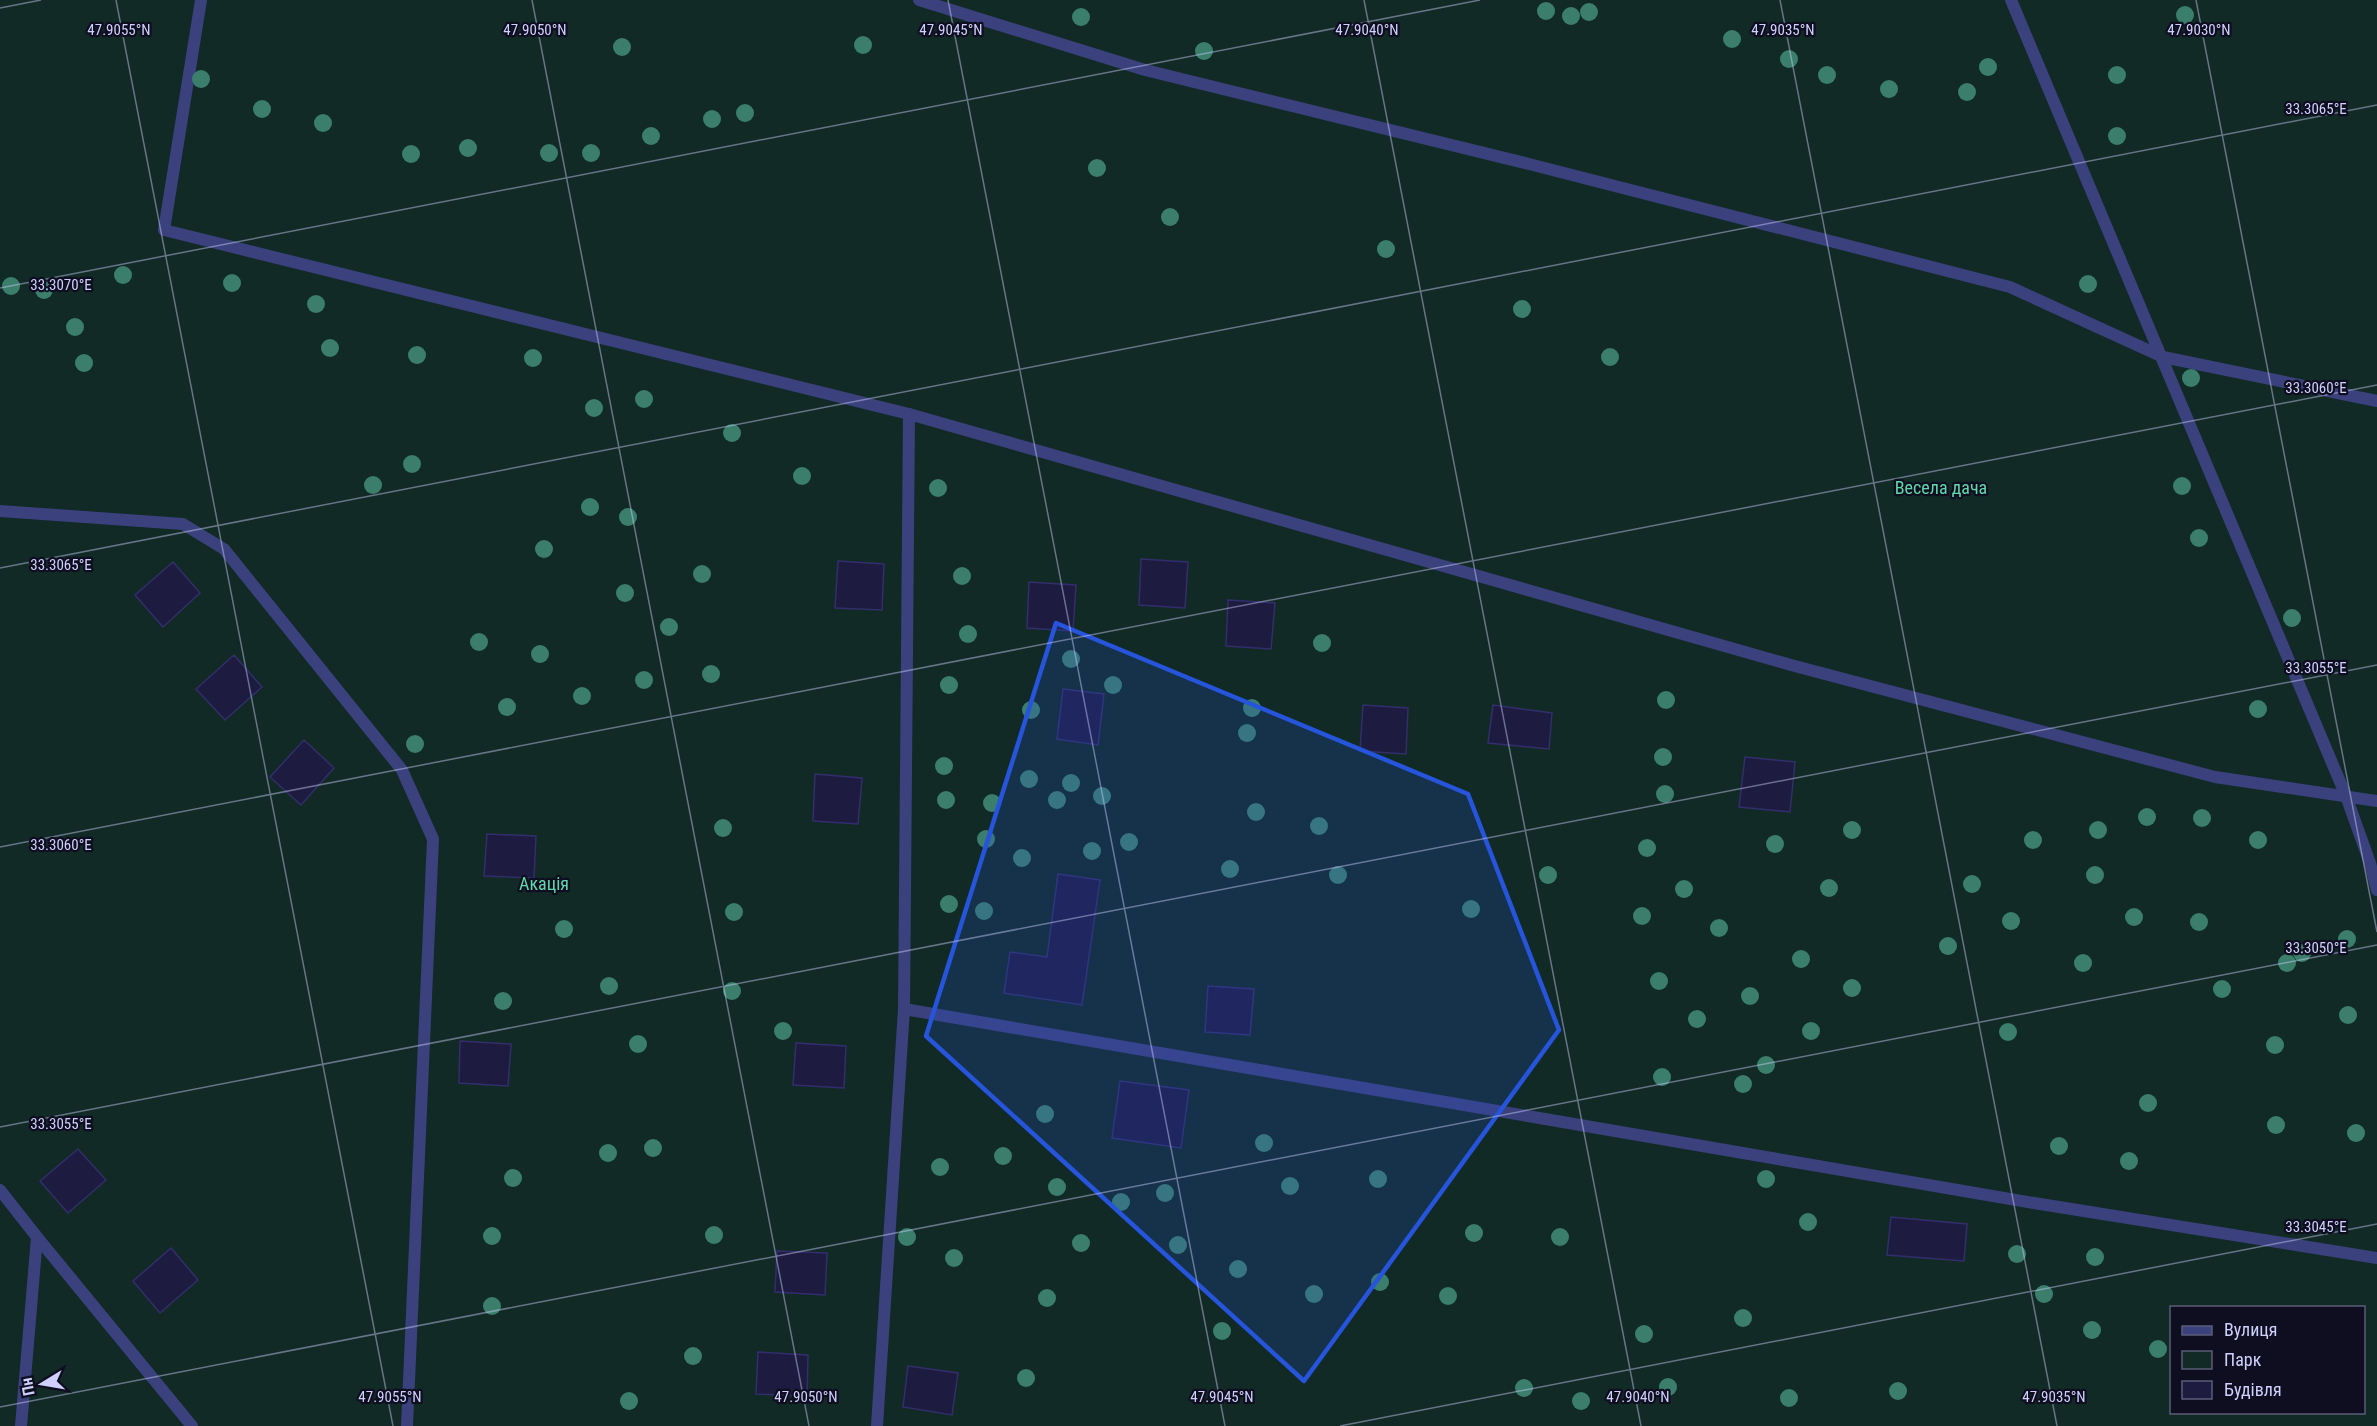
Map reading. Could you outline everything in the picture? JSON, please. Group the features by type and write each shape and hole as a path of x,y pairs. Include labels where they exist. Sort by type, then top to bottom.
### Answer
{"street":[{"path":"201,0 164,230 909,414 1814,671 2216,777 2377,801"},
{"path":"919,0 1145,70 1540,167 2010,288 2163,357 2377,401"},
{"path":"2011,0 2346,796 2370,863 2377,890"},
{"path":"877,1426 904,1009 909,414"},
{"path":"0,510 183,524 224,549 402,770 433,839 407,1426"},
{"path":"904,1009 2034,1203 2377,1258"},
{"path":"0,1190 192,1426"},
{"path":"21,1426 38,1237"}],"highlighted area":[{"path":"1056,623 1468,794 1559,1030 1304,1381 926,1036"}],"green space":[{"name":"Акація","path":"0,0 2377,0 2377,1426 0,1426"}],"building":[{"path":"1141,559 1188,562 1185,608 1139,605"},
{"path":"838,561 884,564 882,610 835,608"},
{"path":"173,562 200,593 163,627 135,595"},
{"path":"1029,582 1076,585 1073,631 1027,628"},
{"path":"1228,600 1275,603 1271,649 1226,646"},
{"path":"234,655 262,687 225,720 196,689"},
{"path":"1063,689 1104,694 1098,745 1057,739"},
{"path":"1363,705 1408,708 1406,754 1360,751"},
{"path":"1493,705 1552,713 1549,749 1488,743"},
{"path":"304,740 334,768 301,805 270,777"},
{"path":"1745,757 1795,762 1790,812 1739,807"},
{"path":"815,774 862,778 858,824 813,821"},
{"path":"487,834 536,836 534,878 484,876"},
{"path":"1058,874 1100,880 1082,1005 1004,993 1010,952 1047,957"},
{"path":"1208,986 1254,989 1250,1035 1205,1032"},
{"path":"460,1041 511,1044 508,1086 459,1083"},
{"path":"796,1043 846,1046 844,1088 793,1085"},
{"path":"1120,1081 1189,1090 1181,1148 1112,1138"},
{"path":"78,1149 106,1180 68,1213 40,1181"},
{"path":"1891,1217 1967,1224 1964,1261 1887,1255"},
{"path":"171,1248 198,1280 160,1313 133,1281"},
{"path":"777,1251 827,1253 825,1295 775,1292"},
{"path":"758,1352 808,1355 807,1396 756,1394"},
{"path":"908,1366 958,1373 952,1415 903,1407"}],"park label":[{"name":"Весела дача","path":"1941,487"}]}
